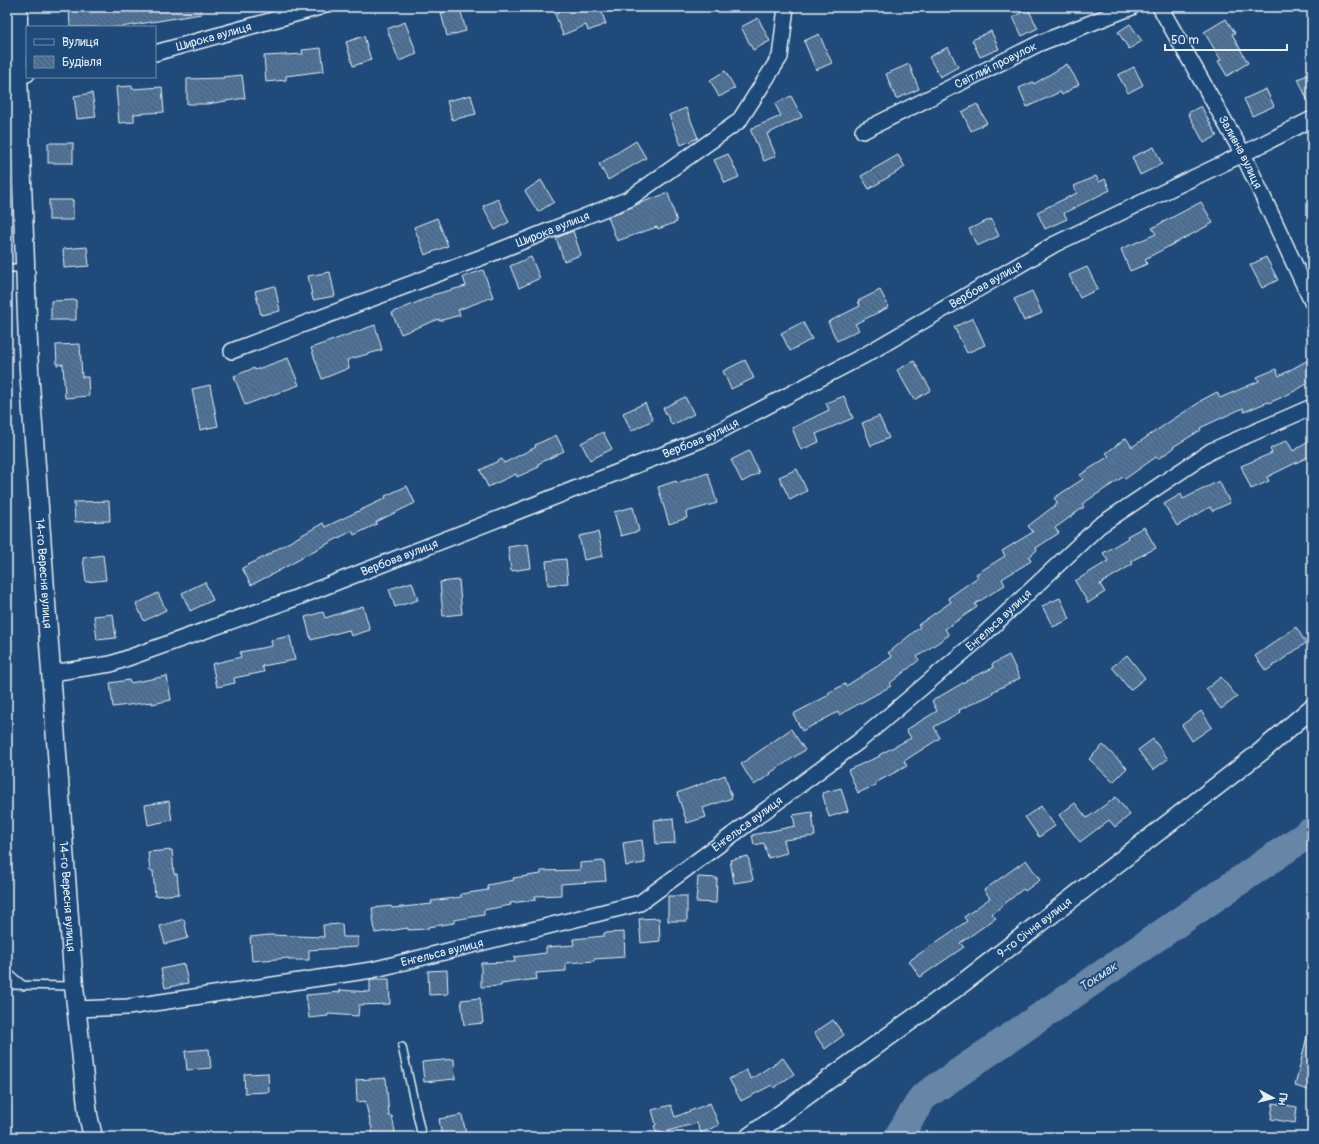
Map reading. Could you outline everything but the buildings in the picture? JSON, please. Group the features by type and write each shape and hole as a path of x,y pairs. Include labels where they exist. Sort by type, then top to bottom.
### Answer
{"street":[{"name":"14-го Вересня вулиця","path":"18,7 17,75 29,370 74,986 88,1115 93,1137"},
{"name":"Широка вулиця","path":"156,53 320,7"},
{"name":"Широка вулиця","path":"232,351 493,252 629,198 739,120 780,57 786,7"},
{"name":"Світлий провулок","path":"863,131 1040,43 1132,7"},
{"name":"Заливна вулиця","path":"1160,7 1244,154 1312,302"},
{"name":"Вербова вулиця","path":"52,673 111,664 293,599 708,437 865,354 1056,244 1312,120"},
{"name":"Енгельса вулиця","path":"76,1009 128,1007 372,970 640,903 858,742 979,639 1098,526 1210,451 1312,407"},
{"name":"9-го Січня вулиця","path":"749,1137 964,982 1262,751 1312,708"}],"lane":[{"path":"7,268 25,268"},
{"path":"7,972 24,986"},
{"path":"7,985 74,986"},
{"path":"402,1047 422,1137"}],"waterway":[{"name":"Токмак","path":"898,1137 923,1097 1312,831"}]}
